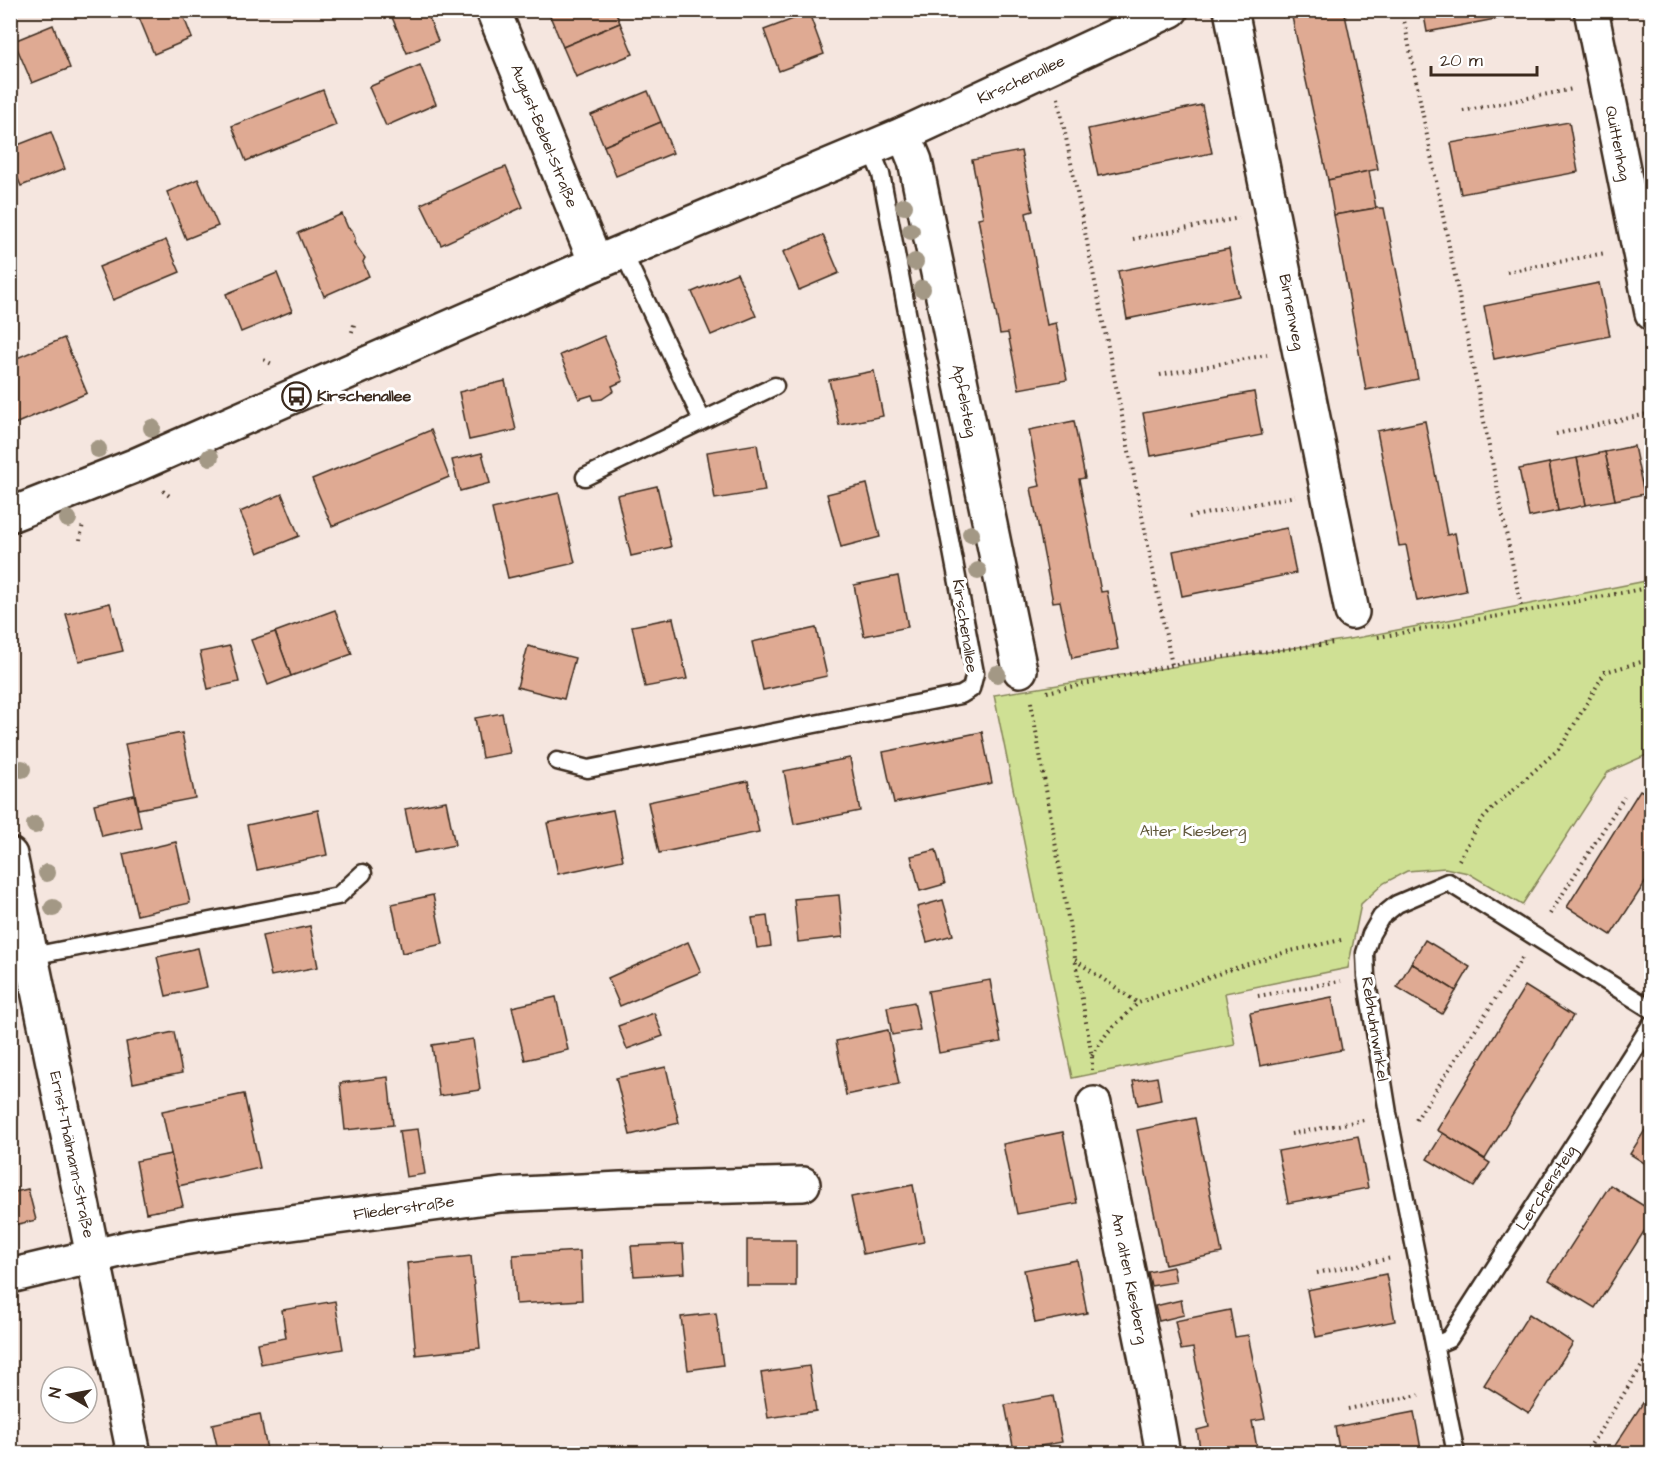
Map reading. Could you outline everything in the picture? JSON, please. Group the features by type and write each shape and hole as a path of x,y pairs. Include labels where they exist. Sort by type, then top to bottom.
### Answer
{"street":[{"name":"August-Bebel-Straße","path":"493,10 610,258"},
{"name":"Kirschenallee","path":"10,516 145,461 610,258 904,134 1171,10"},
{"name":"Birnenweg","path":"1231,10 1329,489 1355,631"},
{"name":"Quittenhag","path":"1591,10 1652,313"},
{"name":"Apfelsteig","path":"904,134 915,161 1025,683"},
{"name":"Ernst-Thälmann-Straße","path":"10,855 134,1454"},
{"name":"Am alten Kiesberg","path":"1094,1104 1146,1359 1162,1454"},
{"name":"Fliederstraße","path":"10,1276 93,1256 194,1236 501,1194 803,1184"}],"lane":[{"name":"Kirschenallee","path":"557,761 588,769 961,695 971,689 975,673 937,467 880,174 870,148"},
{"path":"610,258 702,420"},
{"path":"585,477 776,386"},
{"path":"32,956 338,896 363,873"},
{"path":"1448,882 1652,1010"},
{"name":"Rebhuhnwinkel","path":"1448,882 1397,904 1381,917 1371,934 1365,953 1365,976 1388,1113 1456,1454"},
{"name":"Lerchensteig","path":"1435,1345 1449,1339 1652,1023"}],"path":[{"path":"1402,10 1522,612"},
{"path":"1463,111 1606,82"},
{"path":"1056,87 1172,665"},
{"path":"1133,239 1272,211"},
{"path":"1507,272 1638,247"},
{"path":"1160,375 1300,348"},
{"path":"1556,434 1652,412"},
{"path":"1189,517 1329,489"},
{"path":"1094,1104 1092,1057 1025,683 1172,665 1355,631 1522,612 1652,587"},
{"path":"1448,882 1480,822 1561,747 1605,672 1652,659"},
{"path":"1396,1151 1624,797"},
{"path":"1092,1057 1107,1033 1138,1003 1286,952 1371,934"},
{"path":"1075,960 1138,1003"},
{"path":"1258,996 1365,976"},
{"path":"1291,1134 1388,1113"},
{"path":"1317,1273 1416,1252"},
{"path":"1585,1454 1652,1350"},
{"path":"1348,1408 1444,1390"}],"green space":[{"name":"Alter Kiesberg","path":"1651,580 1651,753 1608,772 1522,905 1468,873 1445,868 1407,871 1384,883 1361,904 1348,968 1225,993 1235,1045 1072,1078 994,695 1362,637"}],"building":[{"path":"136,10 181,10 192,38 154,54"},
{"path":"389,10 426,10 438,41 407,53"},
{"path":"562,10 615,10 620,23 563,47 550,16"},
{"path":"1322,10 1344,10 1378,169 1328,180 1292,17"},
{"path":"1423,10 1542,10 1427,32"},
{"path":"809,13 824,54 779,71 764,30"},
{"path":"620,23 633,54 576,77 563,47"},
{"path":"53,25 70,68 32,83 14,41"},
{"path":"420,65 436,104 386,126 369,87"},
{"path":"323,90 336,125 246,161 232,126"},
{"path":"648,91 661,122 604,146 591,115"},
{"path":"1202,105 1212,153 1098,176 1088,129"},
{"path":"661,122 673,153 616,176 604,146"},
{"path":"1569,122 1578,172 1461,194 1451,143"},
{"path":"51,132 65,169 21,186 10,159 10,148"},
{"path":"1021,151 1033,211 1026,213 1047,325 1056,323 1067,380 1019,389 1008,333 1000,334 978,218 983,217 972,160"},
{"path":"506,167 523,207 441,245 421,204"},
{"path":"1369,171 1376,208 1334,215 1328,180"},
{"path":"198,179 218,226 186,239 167,192"},
{"path":"1384,208 1418,379 1366,390 1334,215"},
{"path":"342,214 348,228 352,230 354,243 365,258 363,262 369,276 324,296 298,233"},
{"path":"823,235 839,273 799,290 783,252"},
{"path":"166,240 180,272 113,300 99,267"},
{"path":"1229,249 1239,296 1127,319 1118,271"},
{"path":"277,273 292,311 241,332 226,294"},
{"path":"737,273 756,316 711,335 692,292"},
{"path":"1599,283 1610,336 1494,359 1484,306"},
{"path":"604,336 623,381 612,386 614,391 602,399 594,400 592,395 579,399 560,355"},
{"path":"64,338 87,393 10,426 10,361"},
{"path":"874,371 883,416 839,425 829,380"},
{"path":"505,381 516,430 469,440 459,392"},
{"path":"1254,392 1262,435 1151,456 1143,413"},
{"path":"1074,421 1085,478 1079,479 1101,592 1107,591 1118,649 1072,658 1060,601 1053,602 1031,488 1040,486 1029,430"},
{"path":"1425,421 1447,535 1455,533 1466,591 1417,601 1406,545 1399,546 1377,431"},
{"path":"431,430 449,477 332,526 312,479"},
{"path":"757,444 765,491 715,499 707,452"},
{"path":"1634,446 1644,494 1615,500 1605,452"},
{"path":"1605,452 1615,500 1586,505 1577,458"},
{"path":"482,453 490,483 460,491 452,460"},
{"path":"1577,458 1586,505 1558,511 1549,463"},
{"path":"1549,463 1558,511 1529,517 1519,469"},
{"path":"867,484 880,537 841,547 827,494"},
{"path":"657,486 671,547 631,556 617,495"},
{"path":"559,493 575,563 508,578 492,509"},
{"path":"282,494 299,536 258,553 240,512"},
{"path":"1287,528 1296,573 1182,596 1173,551"},
{"path":"898,576 908,627 864,636 854,585"},
{"path":"110,603 123,651 79,661 66,614"},
{"path":"335,610 352,654 291,676 275,632"},
{"path":"673,618 687,679 645,687 632,626"},
{"path":"816,628 827,676 763,690 752,642"},
{"path":"275,632 291,676 268,685 251,640"},
{"path":"230,646 239,682 208,689 200,652"},
{"path":"528,646 575,658 564,699 517,687"},
{"path":"502,713 510,753 482,758 475,718"},
{"path":"982,732 992,783 894,803 883,752"},
{"path":"182,733 195,798 138,809 125,744"},
{"path":"850,758 860,811 794,824 784,771"},
{"path":"748,781 759,832 659,853 648,802"},
{"path":"1640,790 1652,797 1652,872 1611,935 1567,907"},
{"path":"134,795 141,827 102,836 94,804"},
{"path":"446,801 455,845 414,853 405,809"},
{"path":"318,810 327,855 257,870 247,825"},
{"path":"613,810 623,860 558,874 547,823"},
{"path":"176,842 190,903 137,915 123,854"},
{"path":"936,850 945,884 920,891 911,856"},
{"path":"433,895 443,944 402,953 392,904"},
{"path":"839,895 843,937 798,942 794,899"},
{"path":"943,900 953,935 927,942 917,907"},
{"path":"767,916 771,946 757,948 752,918"},
{"path":"310,926 318,967 271,976 262,936"},
{"path":"1425,940 1470,967 1456,991 1411,963"},
{"path":"688,942 701,972 620,1006 608,978"},
{"path":"198,948 207,987 166,996 157,957"},
{"path":"1411,963 1456,991 1442,1014 1397,987"},
{"path":"990,980 1001,1042 939,1053 928,991"},
{"path":"1525,986 1573,1016 1485,1159 1437,1130"},
{"path":"556,997 568,1050 525,1060 512,1007"},
{"path":"1332,997 1342,1050 1260,1066 1250,1013"},
{"path":"914,1002 920,1030 892,1035 887,1007"},
{"path":"654,1013 663,1036 627,1049 618,1026"},
{"path":"888,1030 899,1084 846,1095 836,1041"},
{"path":"174,1032 182,1073 133,1083 126,1042"},
{"path":"473,1039 480,1090 439,1096 432,1045"},
{"path":"666,1067 679,1123 630,1135 616,1078"},
{"path":"388,1077 393,1125 345,1130 340,1083"},
{"path":"1157,1077 1161,1100 1138,1105 1133,1081"},
{"path":"244,1094 260,1168 178,1186 162,1111"},
{"path":"1195,1118 1222,1253 1165,1265 1137,1130"},
{"path":"1652,1119 1652,1168 1630,1154"},
{"path":"418,1129 425,1174 406,1177 399,1131"},
{"path":"1063,1132 1077,1203 1017,1214 1003,1144"},
{"path":"1443,1133 1490,1163 1474,1187 1427,1159"},
{"path":"1358,1136 1368,1188 1288,1203 1278,1151"},
{"path":"171,1154 183,1206 146,1213 136,1161"},
{"path":"913,1185 924,1242 863,1254 851,1197"},
{"path":"1610,1185 1652,1211 1652,1219 1595,1308 1549,1280"},
{"path":"28,1189 36,1220 10,1226 10,1193"},
{"path":"747,1240 796,1240 796,1286 747,1286"},
{"path":"683,1244 685,1273 634,1276 631,1246"},
{"path":"580,1251 582,1300 516,1304 513,1255"},
{"path":"471,1256 480,1348 416,1355 407,1263"},
{"path":"1077,1260 1087,1313 1035,1323 1024,1270"},
{"path":"1173,1267 1176,1282 1151,1286 1148,1272"},
{"path":"1386,1274 1395,1321 1316,1337 1307,1290"},
{"path":"1181,1300 1184,1315 1159,1321 1155,1306"},
{"path":"335,1301 343,1349 261,1364 257,1343 286,1338 282,1310"},
{"path":"1230,1310 1235,1337 1248,1335 1265,1419 1252,1421 1257,1448 1230,1454 1201,1454 1197,1430 1209,1427 1193,1348 1181,1350 1175,1321"},
{"path":"716,1313 723,1365 688,1370 681,1317"},
{"path":"1529,1314 1573,1343 1529,1413 1484,1385"},
{"path":"809,1366 816,1411 768,1418 761,1373"},
{"path":"1652,1389 1652,1454 1611,1454 1616,1444"},
{"path":"1053,1396 1062,1442 1014,1451 1005,1405"},
{"path":"1414,1412 1422,1454 1340,1454 1335,1427"},
{"path":"260,1414 268,1454 219,1454 212,1424"},
{"path":"953,1449 954,1454 926,1454"}],"place":[{"name":"Kirschenallee","path":"296,396"}]}
